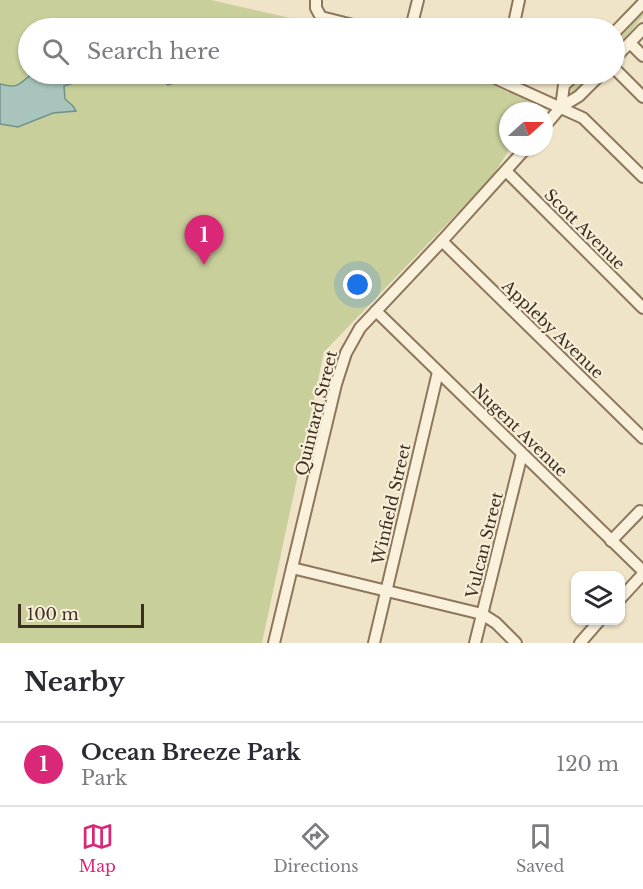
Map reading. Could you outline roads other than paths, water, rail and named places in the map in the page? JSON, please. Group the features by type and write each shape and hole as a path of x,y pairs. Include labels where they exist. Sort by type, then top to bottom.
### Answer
{"street":[{"path":"316,0 318,13 324,18"},
{"path":"414,18 418,0"},
{"path":"515,18 519,0"},
{"path":"625,22 643,3"},
{"path":"625,48 643,29"},
{"path":"630,43 643,56"},
{"path":"625,78 643,97"},
{"path":"516,84 583,118 643,177"},
{"path":"561,107 565,84"},
{"path":"553,116 561,107 579,96 591,84"},
{"name":"Quintard Street","path":"274,643 341,366 354,336 519,156"},
{"name":"Scott Avenue","path":"506,171 643,308"},
{"name":"Appleby Avenue","path":"442,241 643,438"},
{"name":"Nugent Avenue","path":"376,311 643,573"},
{"name":"Winfield Street","path":"374,643 438,372"},
{"name":"Vulcan Street","path":"475,643 522,454"},
{"path":"611,541 640,511"},
{"path":"292,568 482,614 496,623 516,643"},
{"path":"625,594 643,573"},
{"path":"580,643 596,625"}],"water":[{"path":"0,84 15,86 19,84 70,84 64,86 65,99 76,111 53,113 18,127 0,124"}],"place":[{"name":"Ocean Breeze Park","path":"204,265"}]}
